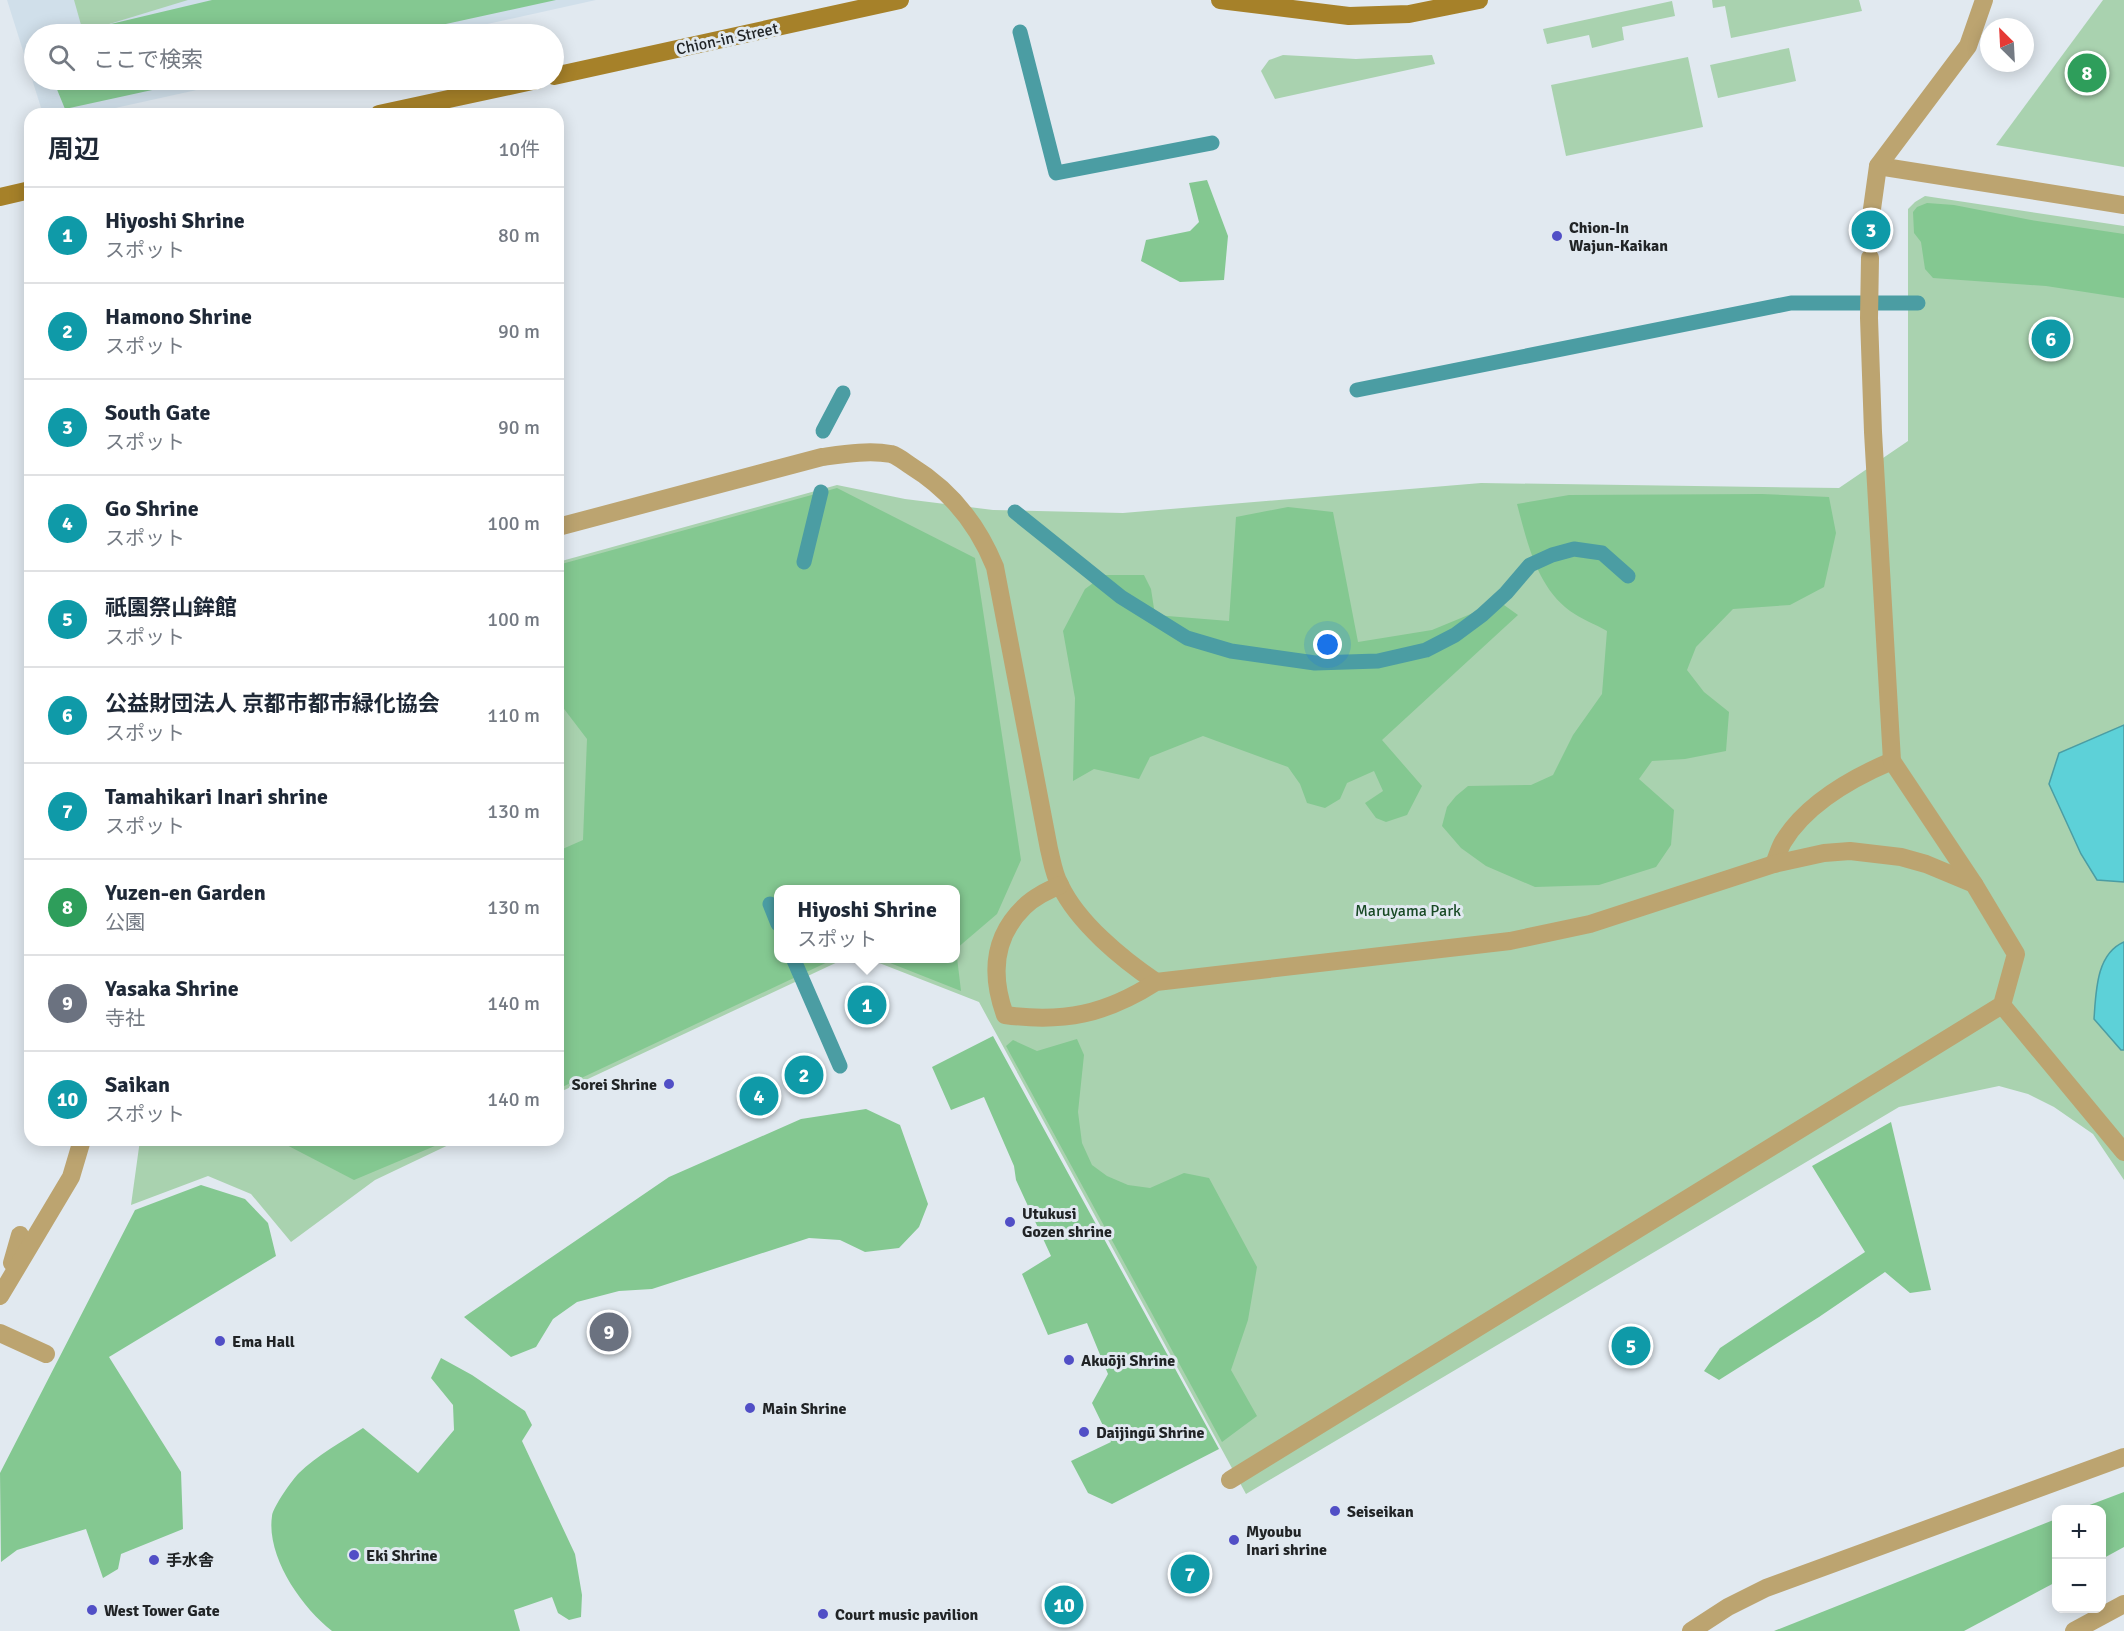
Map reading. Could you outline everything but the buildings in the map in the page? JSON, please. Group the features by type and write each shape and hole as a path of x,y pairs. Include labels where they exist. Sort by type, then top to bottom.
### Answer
{"street":[{"name":"Chion-in Street","path":"564,74 900,0"},
{"path":"1220,0 1319,14 1379,16 1439,9 1479,0"},
{"path":"1871,216 1878,166 1968,46 1984,0"},
{"path":"407,108 491,90"},
{"path":"1878,166 2124,205"},
{"path":"0,197 24,191"},
{"path":"1230,1480 2002,1005 2016,954 1974,884 1892,761 1873,432 1869,318 1870,258"},
{"path":"564,525 822,457 855,453 893,454 919,470 962,508 978,531 995,567 1049,849 1060,885 1102,940 1156,982"},
{"path":"1774,864 1783,842 1820,802 1842,785 1892,761"},
{"path":"1060,885 1024,906 1011,923 1002,942 995,978 1005,1015 1058,1018 1084,1015 1126,1000 1156,982 1510,941 1590,924 1774,864 1824,853 1850,851 1901,857 1926,864 1974,884"},
{"path":"2002,1005 2124,1152"},
{"path":"1,1295 71,1177 80,1146"},
{"path":"1,1295 20,1235"},
{"path":"0,1333 46,1354"},
{"path":"1691,1631 1728,1607 1766,1588 2124,1457"},
{"path":"2074,1631 2124,1604"}],"shaded area":[{"path":"7,0 596,0 487,24 24,24 24,54"},
{"path":"35,90 197,90 115,108 41,108"}],"green space":[{"path":"74,0 188,0 109,24 81,24"},
{"path":"212,0 556,0 446,24 111,24"},
{"path":"1712,0 1859,0 1862,11 1731,38 1725,6 1713,8"},
{"path":"2103,0 2124,0 2124,167 1996,145"},
{"path":"1672,1 1675,16 1622,27 1624,40 1592,48 1589,35 1547,44 1543,29"},
{"path":"1789,48 1796,81 1718,98 1710,65"},
{"path":"1283,55 1356,59 1432,55 1435,64 1275,99 1261,71 1269,60"},
{"path":"1688,57 1703,127 1566,156 1551,85"},
{"path":"57,90 152,90 70,108 65,108"},
{"path":"1207,180 1228,236 1224,280 1180,282 1141,261 1146,240 1190,231 1199,222 1189,183"},
{"name":"Maruyama Park","path":"1925,196 2124,226 2124,1180 2093,1134 2054,1107 2028,1094 1999,1086 1899,1107 1246,1494 979,1002 879,963 960,963 960,885 774,885 774,963 835,963 564,1090 564,560 837,485 905,499 993,510 1123,513 1481,483 1839,488 1908,441 1908,209"},
{"path":"1927,203 1954,205 2031,220 2124,234 2124,298 2046,286 1933,278 1925,269 1921,242 1914,233 1913,212 1917,207"},
{"path":"837,488 975,558 1021,860 997,914 960,946 960,885 774,885 774,963 826,963 564,1086 564,848 583,840 587,739 564,709 564,563"},
{"path":"1762,494 1829,497 1836,533 1824,587 1790,605 1733,609 1696,647 1687,670 1704,692 1729,712 1726,751 1685,759 1652,761 1639,779 1674,810 1671,845 1656,867 1599,885 1535,887 1486,866 1461,848 1442,826 1447,807 1456,796 1468,786 1531,785 1553,775 1573,735 1602,694 1607,631 1570,611 1549,590 1535,563 1517,504 1569,495"},
{"path":"1288,507 1333,512 1358,642 1432,630 1478,611 1504,605 1518,615 1382,740 1422,786 1407,815 1386,822 1376,818 1365,803 1383,791 1374,771 1347,783 1340,799 1325,808 1307,803 1300,784 1288,767 1203,736 1150,757 1139,779 1094,769 1073,781 1075,698 1063,631 1085,589 1104,575 1144,575 1151,589 1155,615 1229,621 1236,517"},
{"path":"890,963 958,963 961,991"},
{"path":"993,1036 1219,1449 1112,1504 1088,1493 1071,1461 1111,1442 1092,1403 1108,1374 1087,1323 1048,1335 1022,1274 1051,1256 1016,1180 1014,1166 984,1097 951,1110 932,1067"},
{"path":"1077,1039 1084,1055 1078,1112 1082,1143 1092,1165 1107,1176 1128,1185 1150,1188 1184,1173 1209,1178 1257,1267 1248,1320 1231,1370 1257,1416 1222,1442 1006,1046 1013,1040 1037,1051"},
{"path":"866,1109 900,1125 928,1204 919,1227 899,1248 865,1252 840,1240 809,1238 652,1289 619,1291 577,1302 553,1319 536,1347 511,1357 464,1317 669,1177 801,1119"},
{"path":"1891,1122 1931,1290 1910,1293 1885,1272 1719,1380 1704,1371 1720,1348 1865,1252 1812,1166"},
{"path":"139,1146 446,1146 375,1180 291,1242 251,1194 208,1176 131,1205"},
{"path":"289,1146 435,1146 354,1180"},
{"path":"201,1185 245,1199 268,1223 276,1256 109,1357 181,1472 183,1529 121,1554 118,1569 103,1578 86,1529 17,1550 1,1562 0,1473 135,1210"},
{"path":"441,1358 472,1375 525,1411 532,1425 522,1441 575,1554 582,1595 581,1617 569,1620 558,1613 552,1597 514,1610 520,1631 332,1631 309,1609 288,1580 274,1547 272,1531 272,1516 279,1500 299,1473 313,1461 363,1428 418,1473 454,1430 453,1405 431,1378"},
{"path":"2124,1492 2124,1547 2106,1557 2106,1505 2090,1505"},
{"path":"2052,1521 2052,1584 1964,1631 1774,1631"}],"water":[{"path":"2124,725 2124,882 2097,880 2081,854 2049,784 2059,753"},
{"path":"2124,942 2124,1050 2121,1050 2094,1019 2099,975 2108,955"}],"waterway":[{"path":"1020,32 1056,173 1212,143"},
{"path":"1357,390 1791,303 1918,303"},
{"path":"823,431 843,393"},
{"path":"804,562 821,492"},
{"path":"1015,512 1121,597 1187,638 1231,651 1315,663 1378,661 1426,650 1455,635 1482,615 1506,593 1530,565 1552,555 1574,549 1602,553 1628,576"},
{"path":"770,904 774,914"},
{"path":"795,963 840,1066"}],"place":[{"name":"Yuzen-en Garden","path":"2087,73"},
{"name":"South Gate","path":"1871,230"},
{"name":"Chion-In Wajun-Kaikan","path":"1557,236"},
{"name":"公益財団法人 京都市都市緑化協会","path":"2051,339"},
{"name":"Hiyoshi Shrine","path":"867,1005"},
{"name":"Hamono Shrine","path":"804,1075"},
{"name":"Sorei Shrine","path":"669,1084"},
{"name":"Go Shrine","path":"759,1096"},
{"name":"Utukusi Gozen shrine","path":"1010,1222"},
{"name":"Yasaka Shrine","path":"609,1332"},
{"name":"Ema Hall","path":"220,1341"},
{"name":"祇園祭山鉾館","path":"1631,1346"},
{"name":"Akuōji Shrine","path":"1069,1360"},
{"name":"Main Shrine","path":"750,1408"},
{"name":"Daijingū Shrine","path":"1084,1432"},
{"name":"Seiseikan","path":"1335,1511"},
{"name":"Myoubu Inari shrine","path":"1234,1540"},
{"name":"Eki Shrine","path":"354,1555"},
{"name":"手水舎","path":"154,1560"},
{"name":"Tamahikari Inari shrine","path":"1190,1574"},
{"name":"Saikan","path":"1064,1605"},
{"name":"West Tower Gate","path":"92,1610"},
{"name":"Court music pavilion","path":"823,1614"}]}
